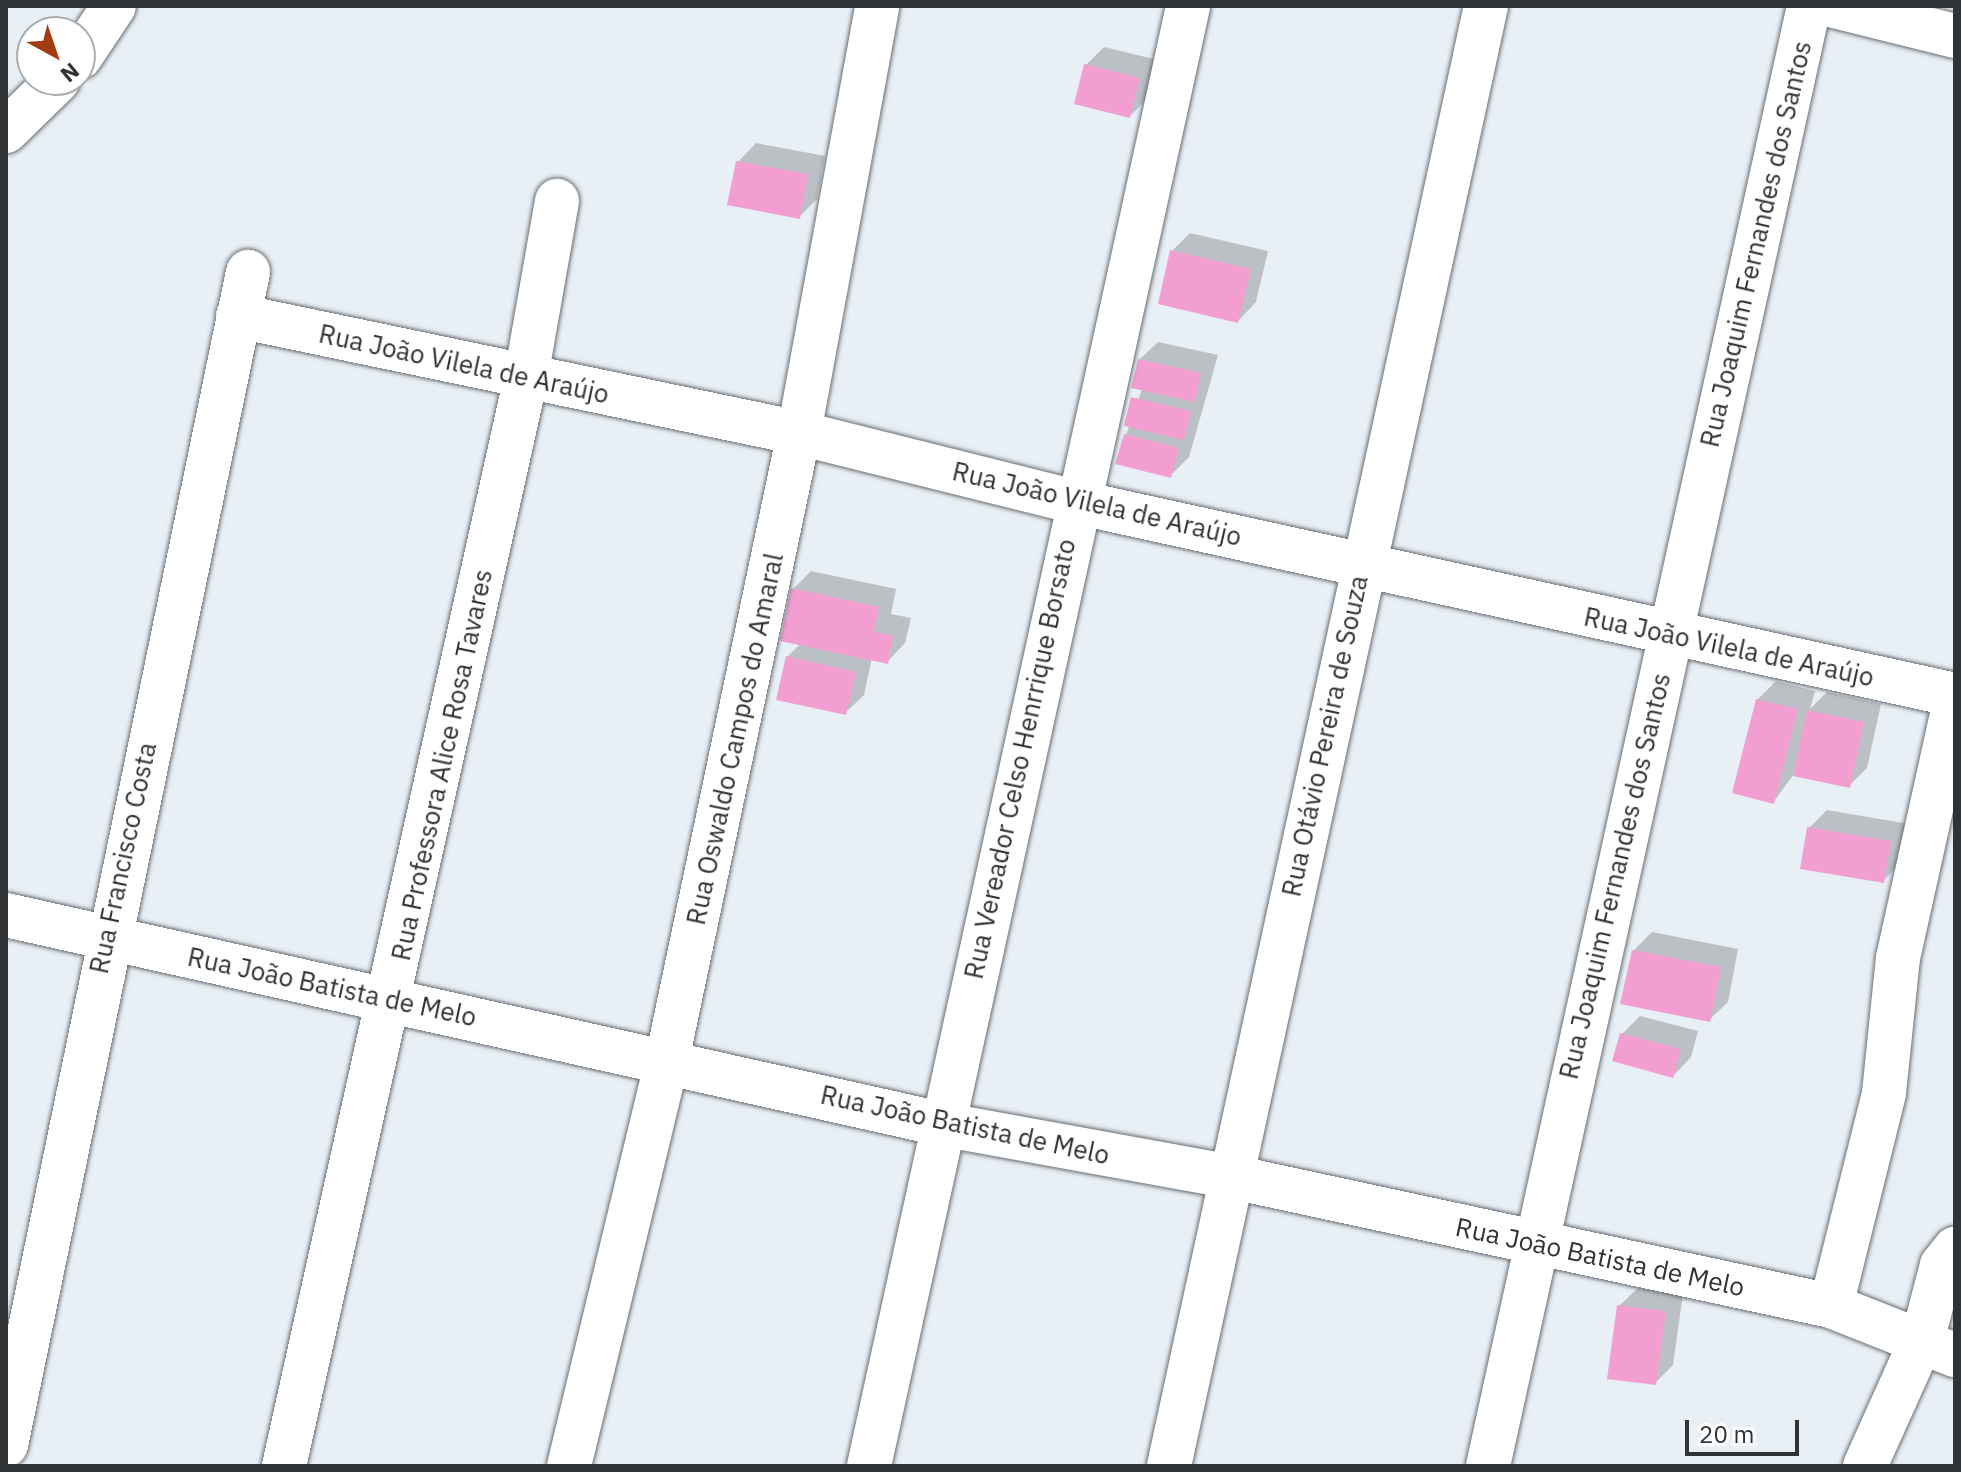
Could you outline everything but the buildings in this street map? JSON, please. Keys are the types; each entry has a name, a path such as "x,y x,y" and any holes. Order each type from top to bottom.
{"street":[{"path":"96,33 114,6"},
{"name":"Rua Oswaldo Campos do Amaral","path":"569,1466 667,1060 799,433 877,6"},
{"name":"Rua Vereador Celso Henrrique Borsato","path":"869,1466 1076,502 1188,6"},
{"name":"Rua Otávio Pereira de Souza","path":"1169,1466 1228,1176 1486,6"},
{"name":"Rua Joaquim Fernandes dos Santos","path":"1488,1466 1534,1243 1809,6"},
{"path":"1834,6 1955,36"},
{"path":"6,131 42,96"},
{"name":"Rua Professora Alice Rosa Tavares","path":"284,1466 391,1000 526,377 557,201"},
{"name":"Rua Francisco Costa","path":"6,1445 106,937 248,272"},
{"name":"Rua João Vilela de Araújo","path":"238,316 799,433 1076,502 1363,563 1668,637 1955,697"},
{"path":"1831,1306 1884,1093 1898,958 1955,697"},
{"name":"Rua João Batista de Melo","path":"6,915 667,1060 941,1124 1228,1176 1831,1306 1939,1346"},
{"path":"1865,1466 1939,1346 1942,1265 1955,1249"}]}
